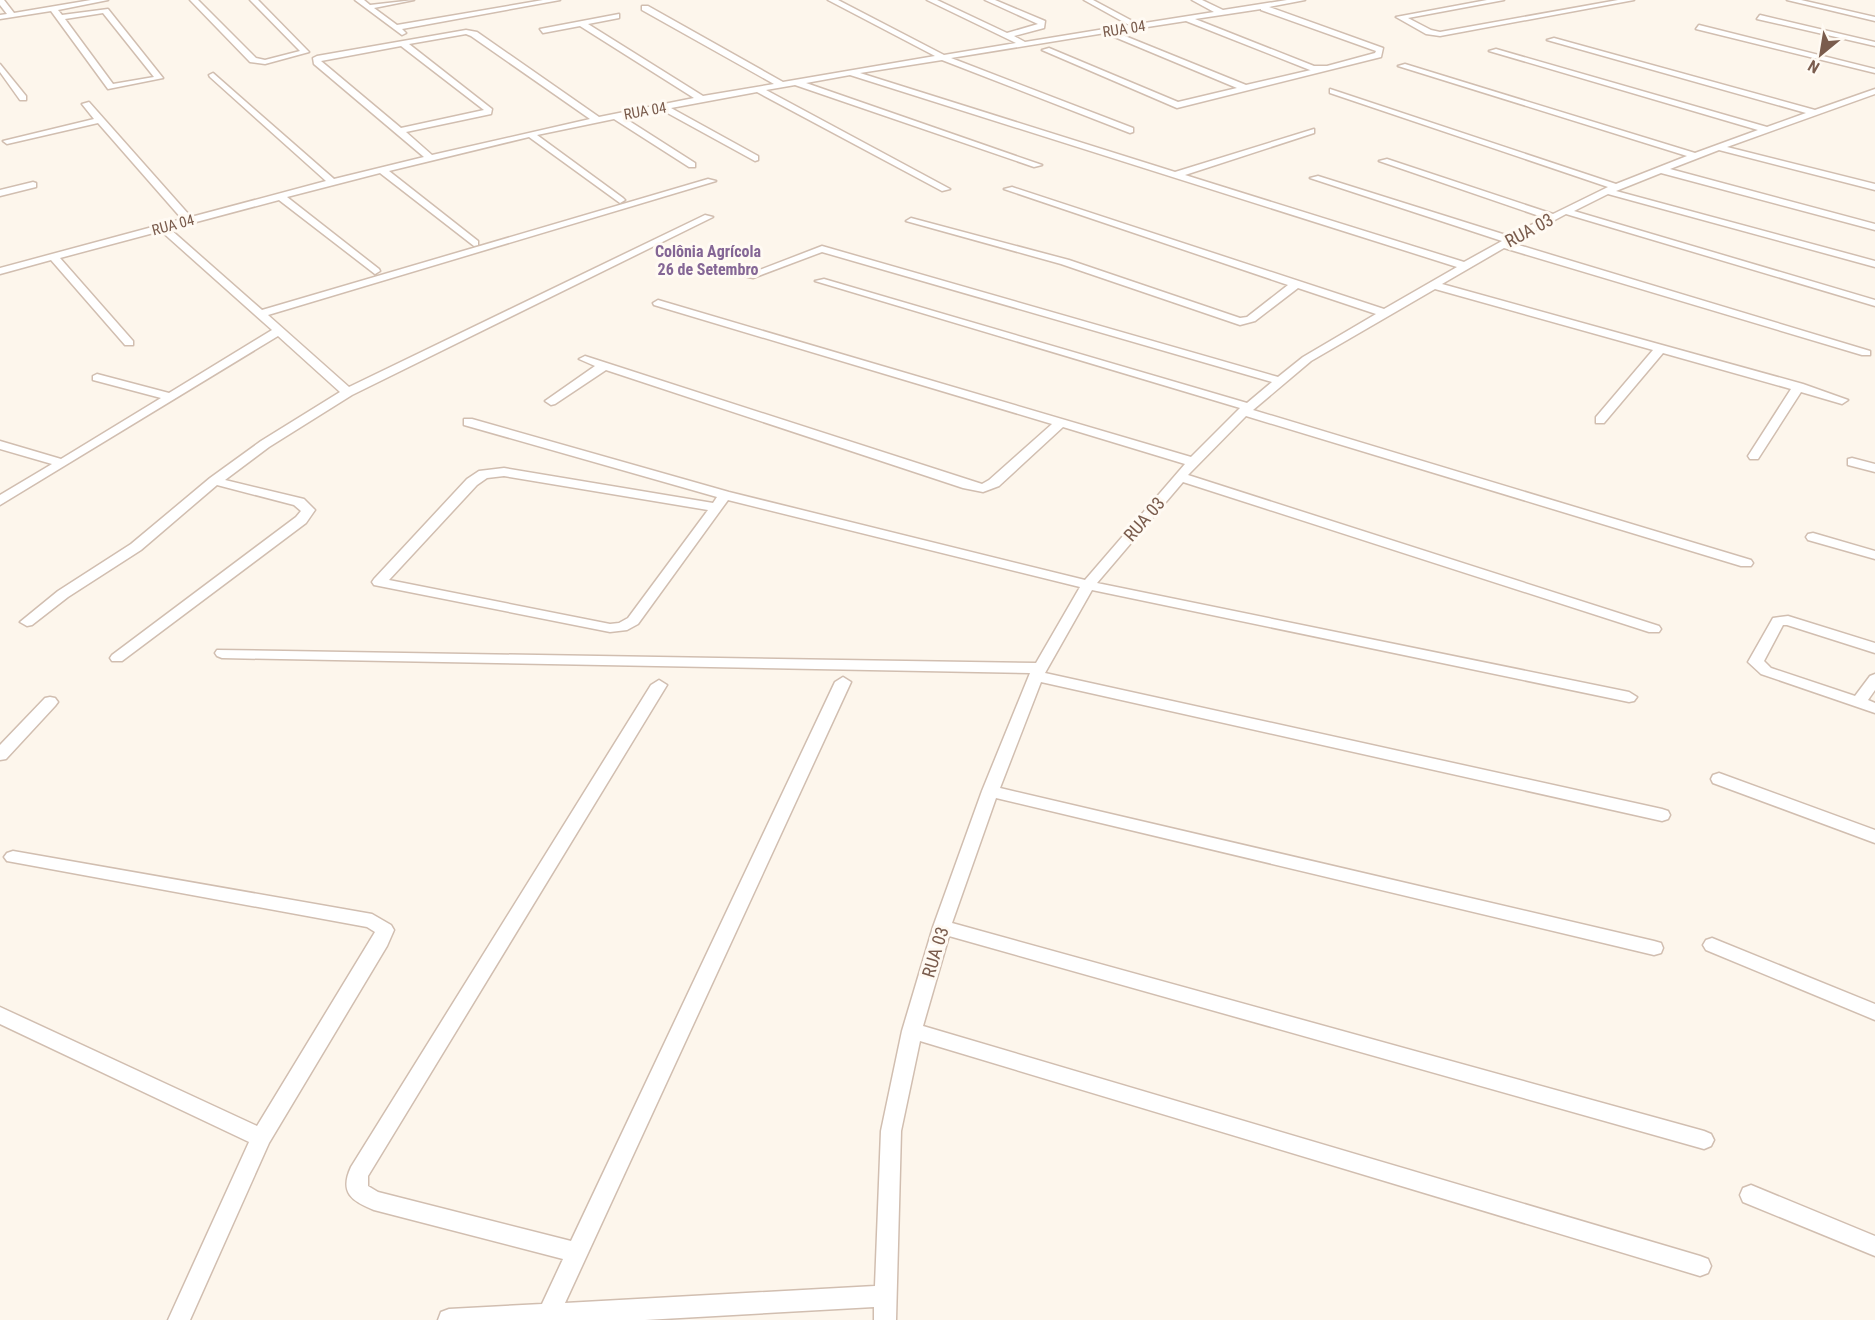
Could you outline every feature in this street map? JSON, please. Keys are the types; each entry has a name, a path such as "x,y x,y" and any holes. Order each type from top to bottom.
{"street":[{"path":"0,0 12,15"},
{"path":"0,17 104,0"},
{"path":"194,0 253,60 265,62 305,52 254,0"},
{"path":"359,0 488,109 488,112 482,114 399,131"},
{"path":"368,7 410,0"},
{"path":"394,28 556,0"},
{"path":"832,0 945,58 1130,130"},
{"path":"931,0 1026,45"},
{"path":"989,0 1042,23 1041,26 1006,36"},
{"path":"1088,0 1138,27"},
{"path":"1196,0 1222,13"},
{"name":"RUA 04","path":"0,271 280,196 615,116 782,84 1301,0"},
{"path":"1500,0 1405,16 1400,19 1429,32 1440,33 1630,0"},
{"path":"1561,0 1582,8"},
{"path":"1791,0 1875,20"},
{"path":"1188,19 1300,64 1319,68 1377,55 1380,50 1261,7"},
{"path":"53,8 60,18 111,87 159,78 105,11 60,18"},
{"path":"645,8 782,84"},
{"path":"543,31 616,16"},
{"path":"1760,17 1875,44"},
{"path":"581,23 703,100"},
{"path":"1699,27 1875,71"},
{"path":"432,159 317,62 317,58 404,40 460,32 474,34 597,120"},
{"path":"1108,32 1245,88"},
{"path":"1551,40 1814,112"},
{"path":"1046,50 1177,105 1314,72 1319,68"},
{"path":"1493,51 1766,129"},
{"path":"0,66 22,98"},
{"path":"1402,66 1696,156"},
{"path":"849,73 1465,266"},
{"path":"213,75 333,183"},
{"path":"795,82 1036,165"},
{"path":"758,89 945,189"},
{"path":"1333,91 1611,189 1875,264"},
{"name":"RUA 03","path":"885,1320 891,1131 912,1031 942,927 990,791 1038,672 1088,585 1193,462 1246,409 1307,359 1507,242 1611,189 1766,129 1875,91"},
{"path":"86,104 189,221"},
{"path":"664,107 755,158"},
{"path":"615,116 692,165"},
{"path":"7,141 100,120"},
{"path":"1176,175 1311,131"},
{"path":"531,135 620,200"},
{"path":"1718,147 1875,187"},
{"path":"1384,161 1559,214 1875,303"},
{"path":"1662,170 1875,227"},
{"path":"383,171 474,243"},
{"path":"1315,178 1507,242 1866,353"},
{"path":"260,314 711,181"},
{"path":"0,193 33,185"},
{"path":"1009,189 1385,313"},
{"path":"280,196 375,271"},
{"path":"27,622 63,594 136,547 215,481 265,444 348,392 708,217"},
{"path":"910,221 1065,262 1240,322 1251,319 1297,283"},
{"path":"163,228 348,392"},
{"path":"749,276 822,249 1280,381"},
{"path":"54,256 129,343"},
{"path":"820,281 1746,563"},
{"path":"1434,285 1799,386 1842,400"},
{"path":"658,303 1193,462"},
{"path":"0,501 279,331"},
{"path":"1600,420 1660,349"},
{"path":"585,359 983,488 994,483 1060,423"},
{"path":"552,401 605,365"},
{"path":"97,378 172,397"},
{"path":"1754,456 1799,386"},
{"path":"468,422 724,495 1088,585 1629,697"},
{"path":"0,445 62,464"},
{"path":"1852,462 1875,468"},
{"path":"716,507 504,472 484,474 472,482 379,582 610,628 622,627 633,621 716,507 724,495"},
{"path":"1180,477 1654,629"},
{"path":"117,658 301,520 308,510 299,502 215,481"},
{"path":"1813,537 1875,555"},
{"path":"1875,648 1788,620 1778,621 1756,662 1766,671 1875,708"},
{"path":"222,653 1038,672 1662,815"},
{"path":"1858,702 1875,679"},
{"path":"548,1315 843,682"},
{"path":"577,1253 374,1200 357,1191 358,1174 659,685"},
{"path":"0,755 50,702"},
{"path":"1719,779 1875,837"},
{"path":"990,791 1654,948"},
{"path":"13,857 372,921 385,930 381,941 261,1138 179,1320"},
{"path":"942,927 1704,1140"},
{"path":"1712,945 1875,1012"},
{"path":"0,1015 261,1138"},
{"path":"912,1031 1700,1266"},
{"path":"1751,1195 1875,1246"},
{"path":"449,1320 886,1296"}],"district":[{"name":"Colônia Agrícola 26 de Setembro","path":"708,260"}]}
